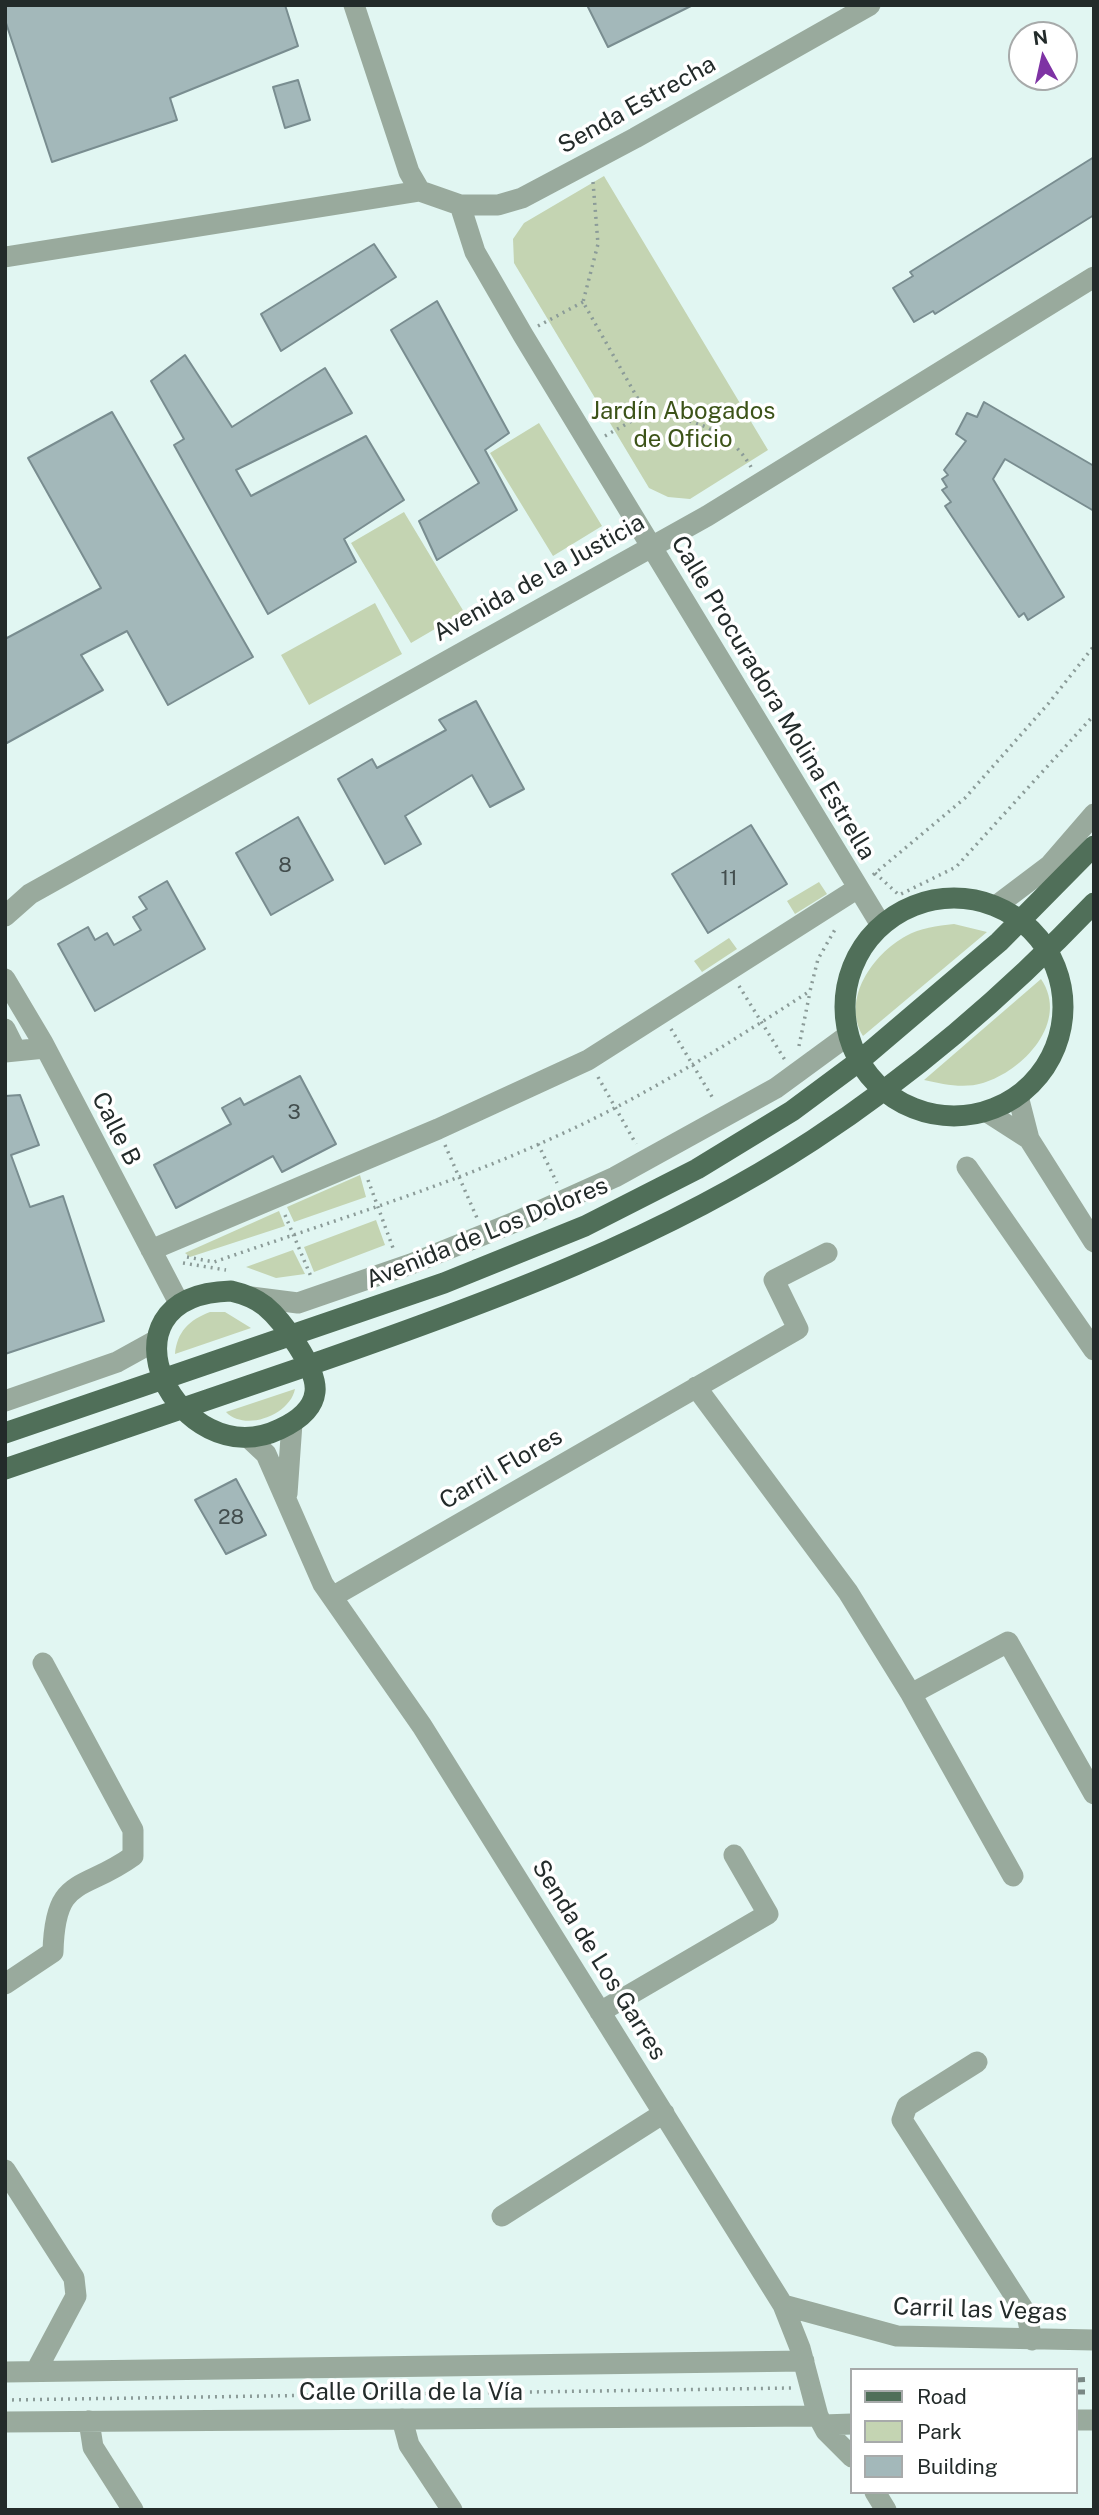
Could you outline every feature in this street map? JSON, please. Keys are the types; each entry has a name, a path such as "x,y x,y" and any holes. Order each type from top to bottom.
{"main road":[{"name":"Avenida de Los Dolores","path":"5,1433 444,1283 585,1226 697,1169 747,1140 858,1062 1022,921 1094,846"},
{"path":"967,898 996,906 1022,921 1048,951 1063,989 1063,1020 1055,1049 1040,1076 1018,1096 987,1112 954,1117 922,1112 899,1103 881,1090 858,1062 847,1036 843,1012 845,988 852,964 864,943 881,925 906,908 936,899 967,898"},
{"path":"5,1469 512,1293 636,1238 708,1201 803,1146 881,1090 981,1012 1048,951 1094,903"},
{"path":"231,1291 251,1297 271,1311 291,1336 309,1365 315,1391 307,1410 292,1423 250,1439 225,1436 195,1423 182,1408 156,1360 155,1341 161,1321 179,1303 214,1292 231,1291"}],"street":[{"path":"5,257 420,191 409,172 354,5"},
{"name":"Senda Estrecha","path":"420,191 460,205 498,205 522,198 870,5"},
{"name":"Calle Procuradora Molina Estrella","path":"460,205 466,232 475,252 523,335 881,925"},
{"name":"Avenida de la Justicia","path":"5,916 30,894 651,547 1094,277"},
{"path":"996,906 1049,866 1094,814"},
{"path":"151,1250 438,1129 588,1060 858,888"},
{"name":"Calle B","path":"5,979 45,1048 179,1303"},
{"path":"5,1029 11,1051 45,1048"},
{"path":"251,1297 298,1303 411,1264 615,1177 776,1088 847,1036"},
{"path":"1018,1096 1029,1139 1094,1242"},
{"path":"987,1112 1029,1139"},
{"path":"967,1167 1094,1350"},
{"name":"Carril Flores","path":"332,1597 798,1329 774,1280 827,1253"},
{"path":"5,1401 117,1362 155,1341"},
{"path":"696,1387 848,1591 911,1695 1013,1876"},
{"path":"287,1496 292,1423"},
{"name":"Senda de Los Garres","path":"250,1439 266,1454 287,1496 307,1550 332,1597 422,1726 783,2305 804,2361 820,2420 850,2455"},
{"path":"911,1695 1008,1642 1094,1794"},
{"path":"5,1984 53,1952 58,1908 76,1885 114,1870 133,1856 133,1830 43,1663"},
{"path":"600,2012 768,1914 734,1856"},
{"path":"977,2062 907,2106 902,2120 1027,2315 1032,2340"},
{"path":"502,2216 664,2113"},
{"path":"5,2170 74,2278 76,2296 36,2371"},
{"name":"Carril las Vegas","path":"783,2305 897,2336 1094,2340"},
{"name":"Calle Orilla de la Vía","path":"5,2372 804,2361"},
{"path":"402,2419 409,2445 452,2510"},
{"name":"Calle Orilla de la Vía","path":"5,2422 402,2419 820,2420 850,2424"},
{"path":"89,2421 93,2447 133,2510"},
{"path":"876,2494 886,2510"}],"path":[{"path":"585,164 593,182 598,244 583,302 646,413"},
{"path":"523,335 583,302"},
{"path":"590,445 646,413 678,416 722,434 748,462 760,483"},
{"path":"858,888 965,798 1048,705 1094,646"},
{"path":"875,873 899,895 956,867 1094,715"},
{"path":"776,1088 766,1074 786,1061 802,1043 818,959 840,920 836,903"},
{"path":"730,971 786,1061"},
{"path":"237,1274 184,1266 177,1256 214,1262 458,1178 615,1107 692,1065 810,991"},
{"path":"663,1014 715,1102 725,1096"},
{"path":"588,1060 637,1145"},
{"path":"438,1129 478,1220"},
{"path":"625,1151 648,1139"},
{"path":"538,1144 557,1183"},
{"path":"362,1161 394,1250"},
{"path":"545,1188 568,1177"},
{"path":"276,1197 313,1281 302,1283"},
{"path":"466,1224 489,1214"},
{"path":"382,1255 406,1246"},
{"path":"5,2400 811,2387"}],"green space":[{"name":"Jardín Abogados de Oficio","path":"604,176 768,450 690,499 668,497 649,488 514,263 513,239 524,223"},
{"path":"539,423 602,526 553,556 490,453"},
{"path":"404,512 464,612 411,643 351,543"},
{"path":"375,603 402,654 309,705 281,655"},
{"path":"819,882 827,894 795,914 787,901"},
{"path":"954,924 987,932 863,1036 857,1022 856,1007 858,993 872,966 882,954 906,936 923,929"},
{"path":"729,938 737,949 702,972 694,961"},
{"path":"1041,979 1048,995 1050,1012 1046,1028 1027,1056 998,1077 976,1085 953,1085 924,1080"},
{"path":"360,1175 366,1197 294,1222 287,1207"},
{"path":"279,1211 285,1226 190,1257 185,1253"},
{"path":"376,1220 385,1245 314,1272 304,1247"},
{"path":"293,1250 305,1274 276,1278 246,1267"},
{"path":"210,1312 225,1312 251,1328 175,1354 178,1339 185,1328"},
{"path":"295,1389 285,1406 266,1418 244,1420 234,1418 226,1412"}],"building":[{"path":"5,5 285,5 298,46 170,98 177,120 52,162 5,20"},
{"path":"587,5 693,5 608,47"},
{"path":"298,80 310,120 285,128 273,87"},
{"path":"1094,157 1094,215 935,314 933,311 914,322 893,288 913,276 910,272"},
{"path":"374,244 396,277 281,351 261,314"},
{"path":"437,301 509,433 485,450 517,510 437,560 419,521 479,483 391,330"},
{"path":"185,355 232,427 325,368 352,413 236,470 251,496 366,436 404,500 344,539 356,562 268,614 174,445 184,439 151,381"},
{"path":"984,402 1094,466 1094,511 1005,459 993,479 1064,597 1028,620 1024,613 1019,617 945,506 951,502 942,490 947,487 942,479 948,475 944,470 966,441 956,434 967,413 977,417"},
{"path":"112,412 253,657 168,705 127,631 81,655 103,690 5,744 5,639 101,588 28,458"},
{"path":"476,701 524,789 490,807 472,775 405,816 421,844 385,864 338,779 372,759 377,768 446,730 439,720"},
{"path":"298,817 333,880 271,915 236,853"},
{"path":"751,825 787,884 708,933 672,874"},
{"path":"167,881 205,949 95,1011 58,944 88,927 95,940 107,933 114,945 141,930 133,917 147,909 139,897"},
{"path":"300,1076 336,1144 282,1172 273,1156 176,1208 154,1165 231,1124 222,1108 240,1098 244,1105"},
{"path":"20,1095 39,1145 11,1155 30,1207 63,1196 104,1321 5,1354 5,1096"},
{"path":"236,1479 266,1535 226,1554 195,1500"}],"railway":[{"path":"1078,2380 1094,2379"},
{"path":"1078,2392 1094,2392"}]}
